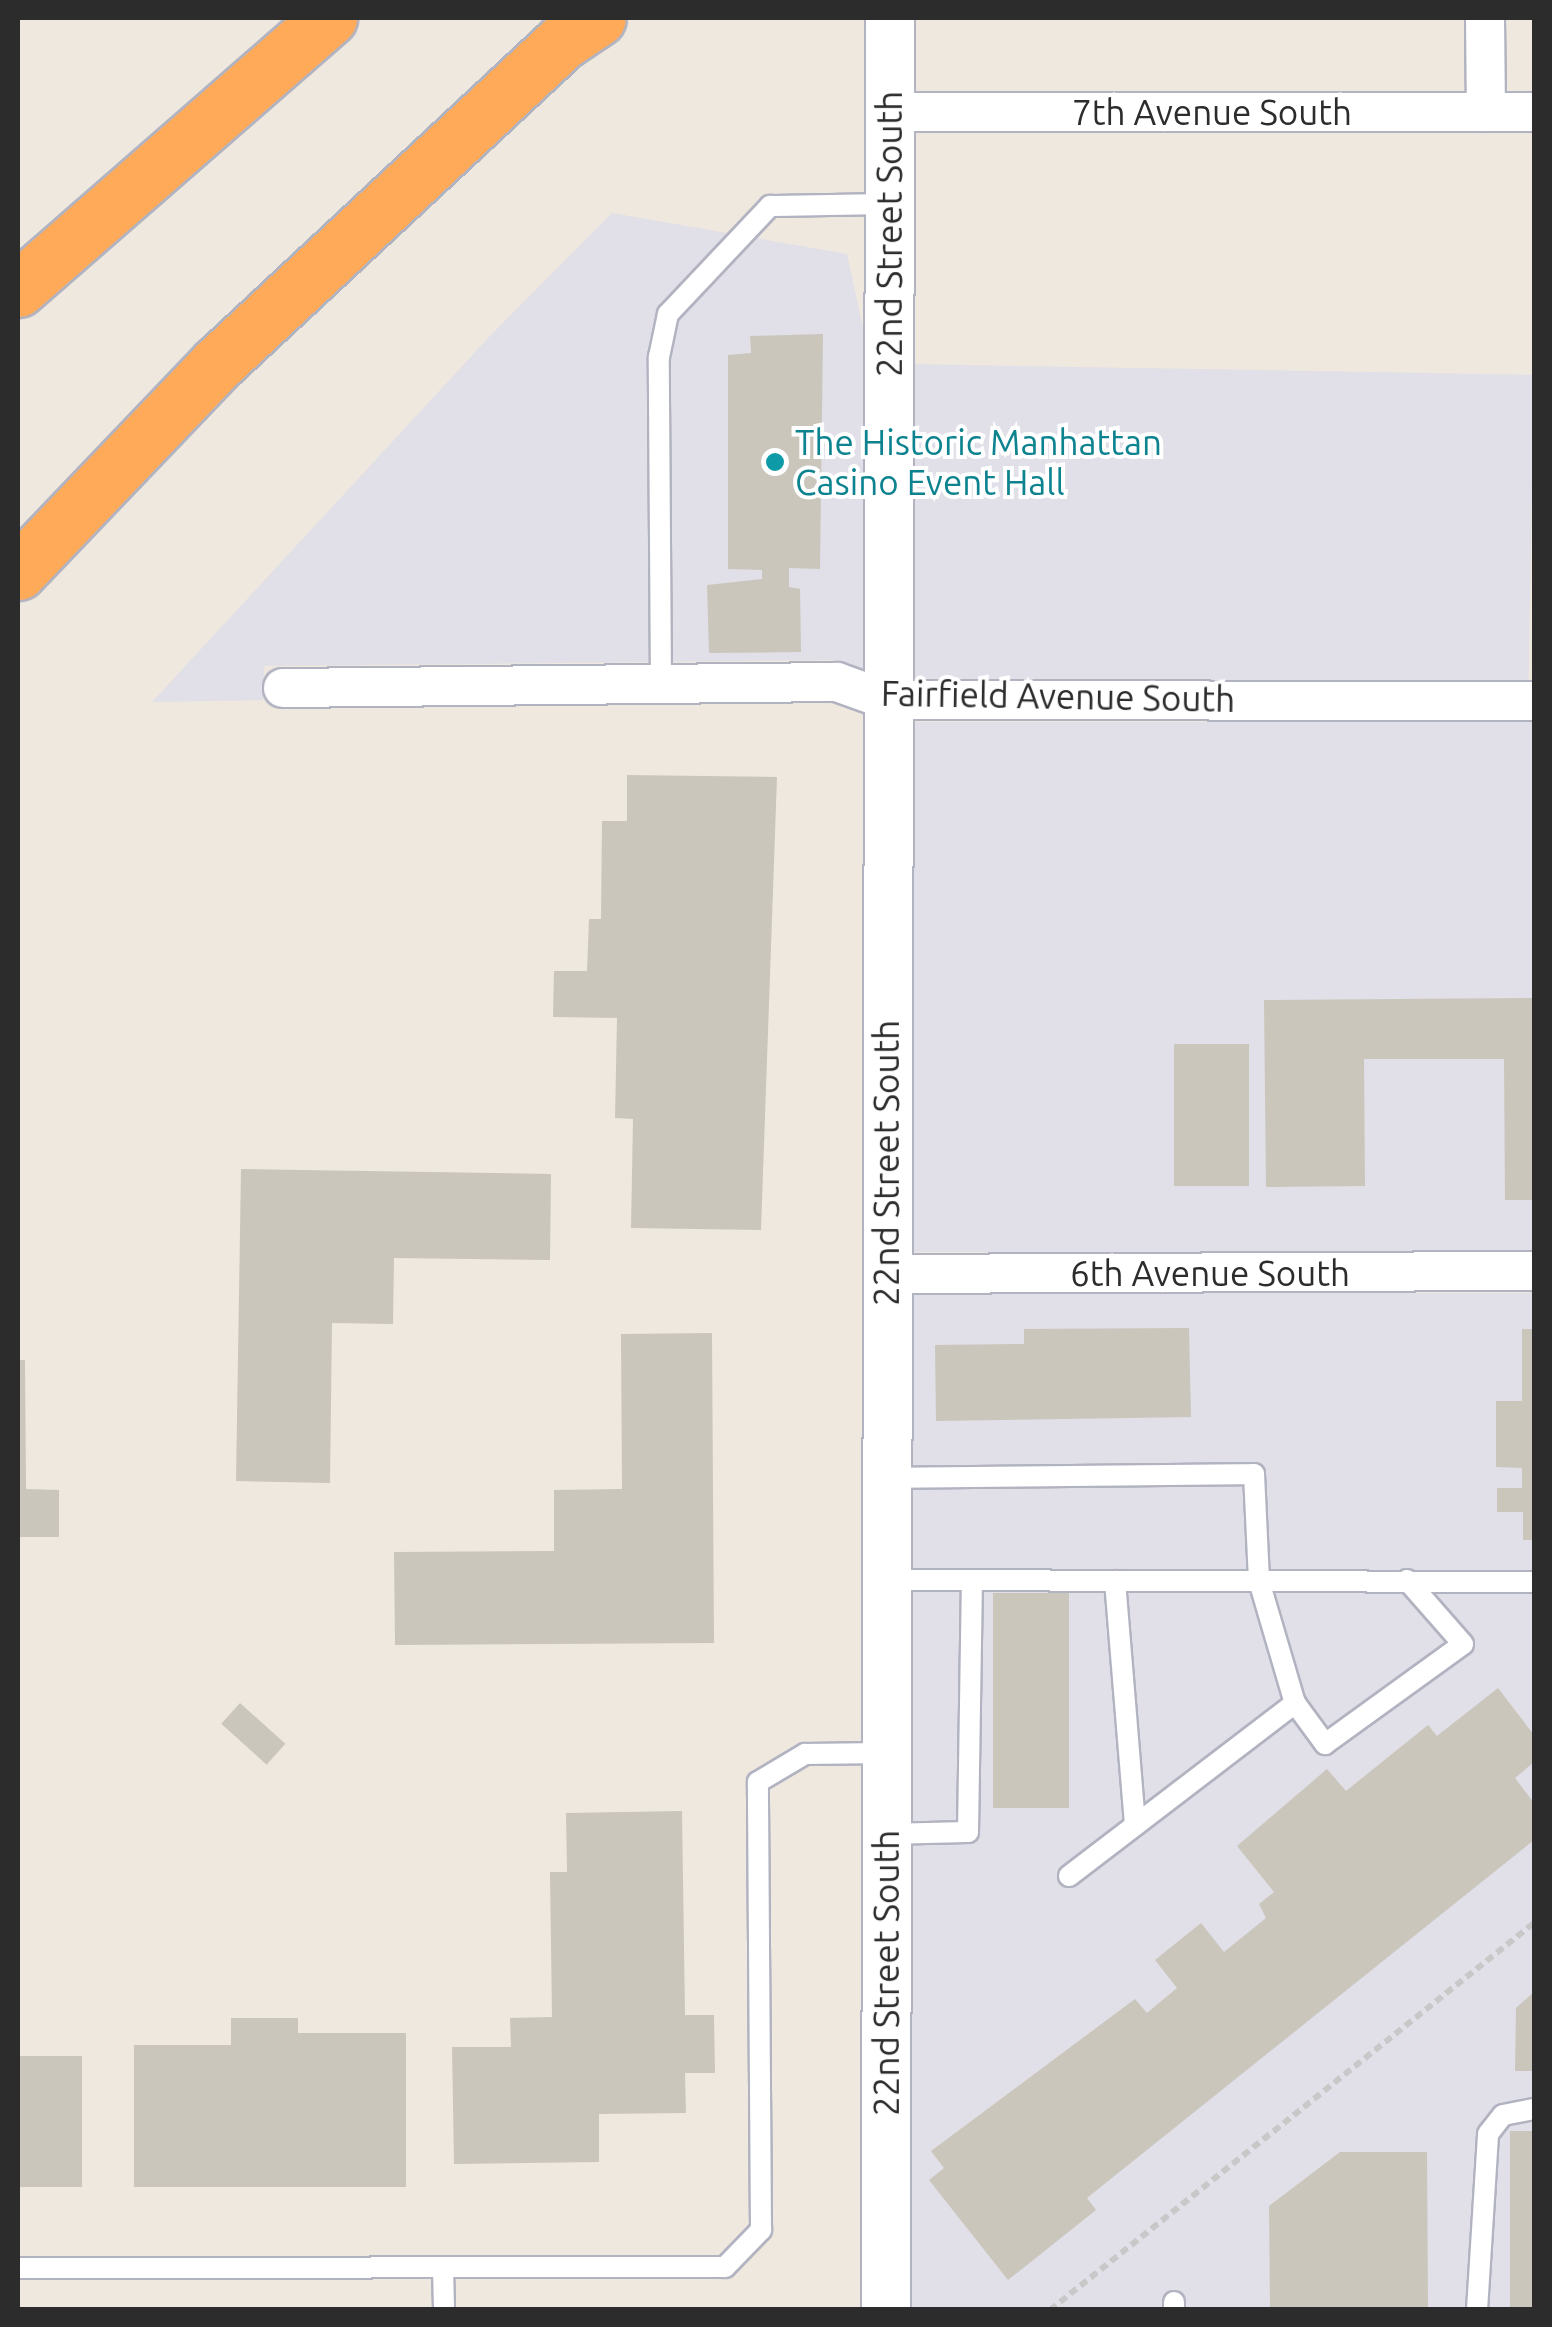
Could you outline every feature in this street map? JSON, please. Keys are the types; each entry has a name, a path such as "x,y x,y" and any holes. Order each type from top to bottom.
{"highway":[{"path":"18,287 97,225 329,18"},
{"path":"18,572 218,363 562,42 598,18"},
{"path":"18,598 218,363"}],"street":[{"name":"22nd Street South","path":"886,2310 890,18"},
{"path":"1485,18 1486,112"},
{"name":"7th Avenue South","path":"890,112 1534,112"},
{"name":"Fairfield Avenue South","path":"283,688 837,682 887,700 1534,701"},
{"name":"6th Avenue South","path":"886,1274 1534,1271"}],"lane":[{"path":"660,684 660,356 668,314 770,206 890,204"},
{"path":"886,1478 1254,1474 1259,1581 1295,1703 1324,1744 1463,1644 1407,1580"},
{"path":"886,1580 1534,1582"},
{"path":"886,1834 968,1832 972,1580"},
{"path":"1115,1581 1135,1826"},
{"path":"1069,1876 1295,1703"},
{"path":"18,2268 725,2267 761,2230 758,1782 805,1754 886,1753"},
{"path":"1477,2310 1488,2134 1503,2115 1534,2110"},
{"path":"443,2268 444,2310"}],"path":[{"path":"1050,2310 1534,1923"}],"shaded area":[{"path":"612,213 847,254 869,356 867,670 837,660 264,666 263,700 152,702 490,336"},
{"path":"908,364 1534,375 1528,689 903,678"},
{"path":"907,722 1534,722 1534,1252 907,1252"},
{"path":"906,1293 1534,1293 1534,2309 906,2309"}],"building":[{"name":"The Historic Manhattan Casino Event Hall","path":"823,334 820,569 789,568 789,587 800,589 801,652 709,653 707,585 762,579 762,570 728,569 728,355 751,353 750,336"},
{"path":"627,775 777,777 761,1230 631,1228 633,1119 615,1118 617,1018 553,1017 554,971 587,971 589,919 601,919 602,821 627,821"},
{"path":"1534,998 1534,1200 1505,1200 1504,1059 1364,1059 1365,1186 1266,1187 1264,1000"},
{"path":"1174,1044 1249,1044 1249,1186 1174,1186"},
{"path":"241,1169 551,1174 550,1260 394,1258 393,1324 332,1323 330,1483 236,1481"},
{"path":"1189,1328 1191,1417 936,1421 935,1345 1024,1344 1024,1329"},
{"path":"1522,1329 1534,1329 1534,1540 1523,1540 1523,1512 1497,1512 1497,1488 1522,1488 1522,1468 1496,1467 1496,1401 1522,1401"},
{"path":"712,1333 714,1643 395,1645 394,1552 554,1551 554,1490 622,1489 621,1334"},
{"path":"18,1360 25,1360 26,1489 59,1490 59,1537 18,1537"},
{"path":"993,1593 1069,1593 1069,1808 993,1808"},
{"path":"1498,1688 1534,1735 1534,1762 1515,1778 1534,1803 1534,1840 1087,2198 1096,2210 1008,2280 929,2180 944,2168 931,2151 1135,1999 1147,2013 1177,1988 1155,1960 1201,1923 1224,1952 1266,1918 1259,1904 1274,1892 1237,1846 1327,1769 1346,1791 1428,1725 1437,1736"},
{"path":"240,1703 285,1744 267,1765 221,1724"},
{"path":"682,1811 685,2015 714,2015 715,2073 685,2073 686,2113 599,2114 599,2162 454,2164 452,2047 511,2047 510,2018 552,2017 550,1872 567,1872 566,1813"},
{"path":"1534,1992 1534,2071 1515,2071 1516,2008"},
{"path":"231,2018 298,2018 298,2033 406,2033 406,2187 134,2187 134,2045 231,2045"},
{"path":"18,2056 82,2056 82,2187 18,2187"},
{"path":"1510,2131 1534,2131 1534,2310 1510,2310"},
{"path":"1340,2152 1427,2152 1428,2310 1270,2310 1269,2206"}],"place":[{"name":"The Historic Manhattan Casino Event Hall","path":"775,462"}]}
